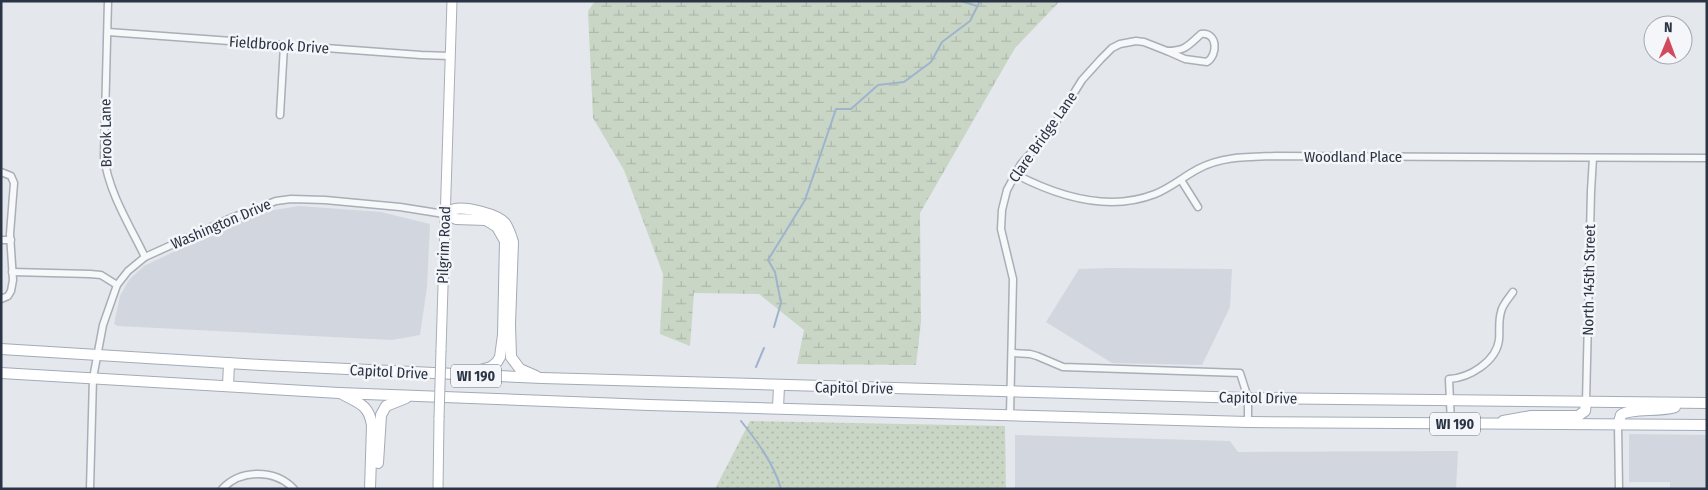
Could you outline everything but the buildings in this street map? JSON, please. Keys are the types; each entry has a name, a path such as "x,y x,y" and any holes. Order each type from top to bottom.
{"main road":[{"name":"Pilgrim Road","path":"438,489 444,214 452,1"},
{"path":"444,214 456,209 489,214 499,218 510,232 513,242 510,324 511,357 520,368 542,378"},
{"path":"444,214 456,219 481,219 492,223 498,227 505,241 500,357 491,366 462,376"},
{"name":"Capitol Drive","path":"1,349 462,376 1248,398 1707,403"},
{"path":"228,386 229,363"},
{"name":"Capitol Drive","path":"1,373 339,393 778,408 1248,422 1618,426 1707,425"},
{"path":"778,408 779,386"},
{"path":"339,393 361,404 367,409 370,417 372,425 370,489"},
{"path":"376,489 381,415 386,406 411,396"},
{"path":"1493,425 1518,417 1578,416 1585,411 1586,403"},
{"path":"1618,426 1621,415 1627,411 1661,410 1688,403"}],"street":[{"name":"Brook Lane","path":"108,1 104,157 106,171 116,199 145,257"},
{"name":"Fieldbrook Drive","path":"108,32 284,46 450,56"},
{"name":"Clare Bridge Lane","path":"1010,415 1013,279 1002,239 1001,220 1007,190 1021,164 1049,134 1082,80 1112,48 1120,44 1136,41 1144,42 1185,59 1207,62 1213,56 1214,40 1208,34 1201,34 1187,48 1167,51"},
{"path":"280,115 284,46"},
{"name":"Woodland Place","path":"1015,174 1029,181 1080,198 1121,203 1161,192 1206,165 1226,159 1247,157 1707,158"},
{"name":"North 145th Street","path":"1586,403 1593,158"},
{"path":"1,172 11,176 14,182 11,291 8,296 1,299"},
{"path":"1181,180 1198,207"},
{"name":"Washington Drive","path":"117,285 128,271 145,257 231,218 276,201 291,199 324,200 400,207 444,214"},
{"path":"1,240 11,240"},
{"path":"12,272 101,275 117,285 103,325 93,378 90,489"},
{"path":"1451,424 1449,379 1459,379 1470,375 1482,367 1494,353 1499,341 1498,326 1501,311 1513,292"},
{"path":"1012,353 1030,354 1063,367 1240,373 1248,398 1248,422"},
{"path":"1618,426 1619,489"},
{"path":"222,489 236,479 246,475 265,474 285,481 294,489"}],"shaded area":[{"path":"299,206 381,212 430,224 427,287 420,335 392,340 118,326 114,324 120,296 129,280 144,266 262,212"},
{"path":"1079,269 1232,269 1230,307 1202,365 1112,363 1046,322"},
{"path":"1629,434 1707,435 1707,489 1670,489 1670,482 1629,482"},
{"path":"1015,435 1230,441 1238,452 1458,451 1456,489 1015,489"}],"green space":[{"path":"595,1 1060,1 1015,48 920,213 921,322 916,365 797,364 804,330 759,294 694,293 690,346 660,334 663,274 624,170 593,118 588,11"},
{"path":"750,421 1005,426 1006,489 715,489"}],"waterway":[{"path":"961,1 977,6"},
{"path":"774,327 781,303 775,272 768,260 805,200 836,109 851,109 878,85 904,82 931,62 942,42 970,21 980,1"},
{"path":"756,367 764,348"},
{"path":"741,421 759,445 781,489"}]}
